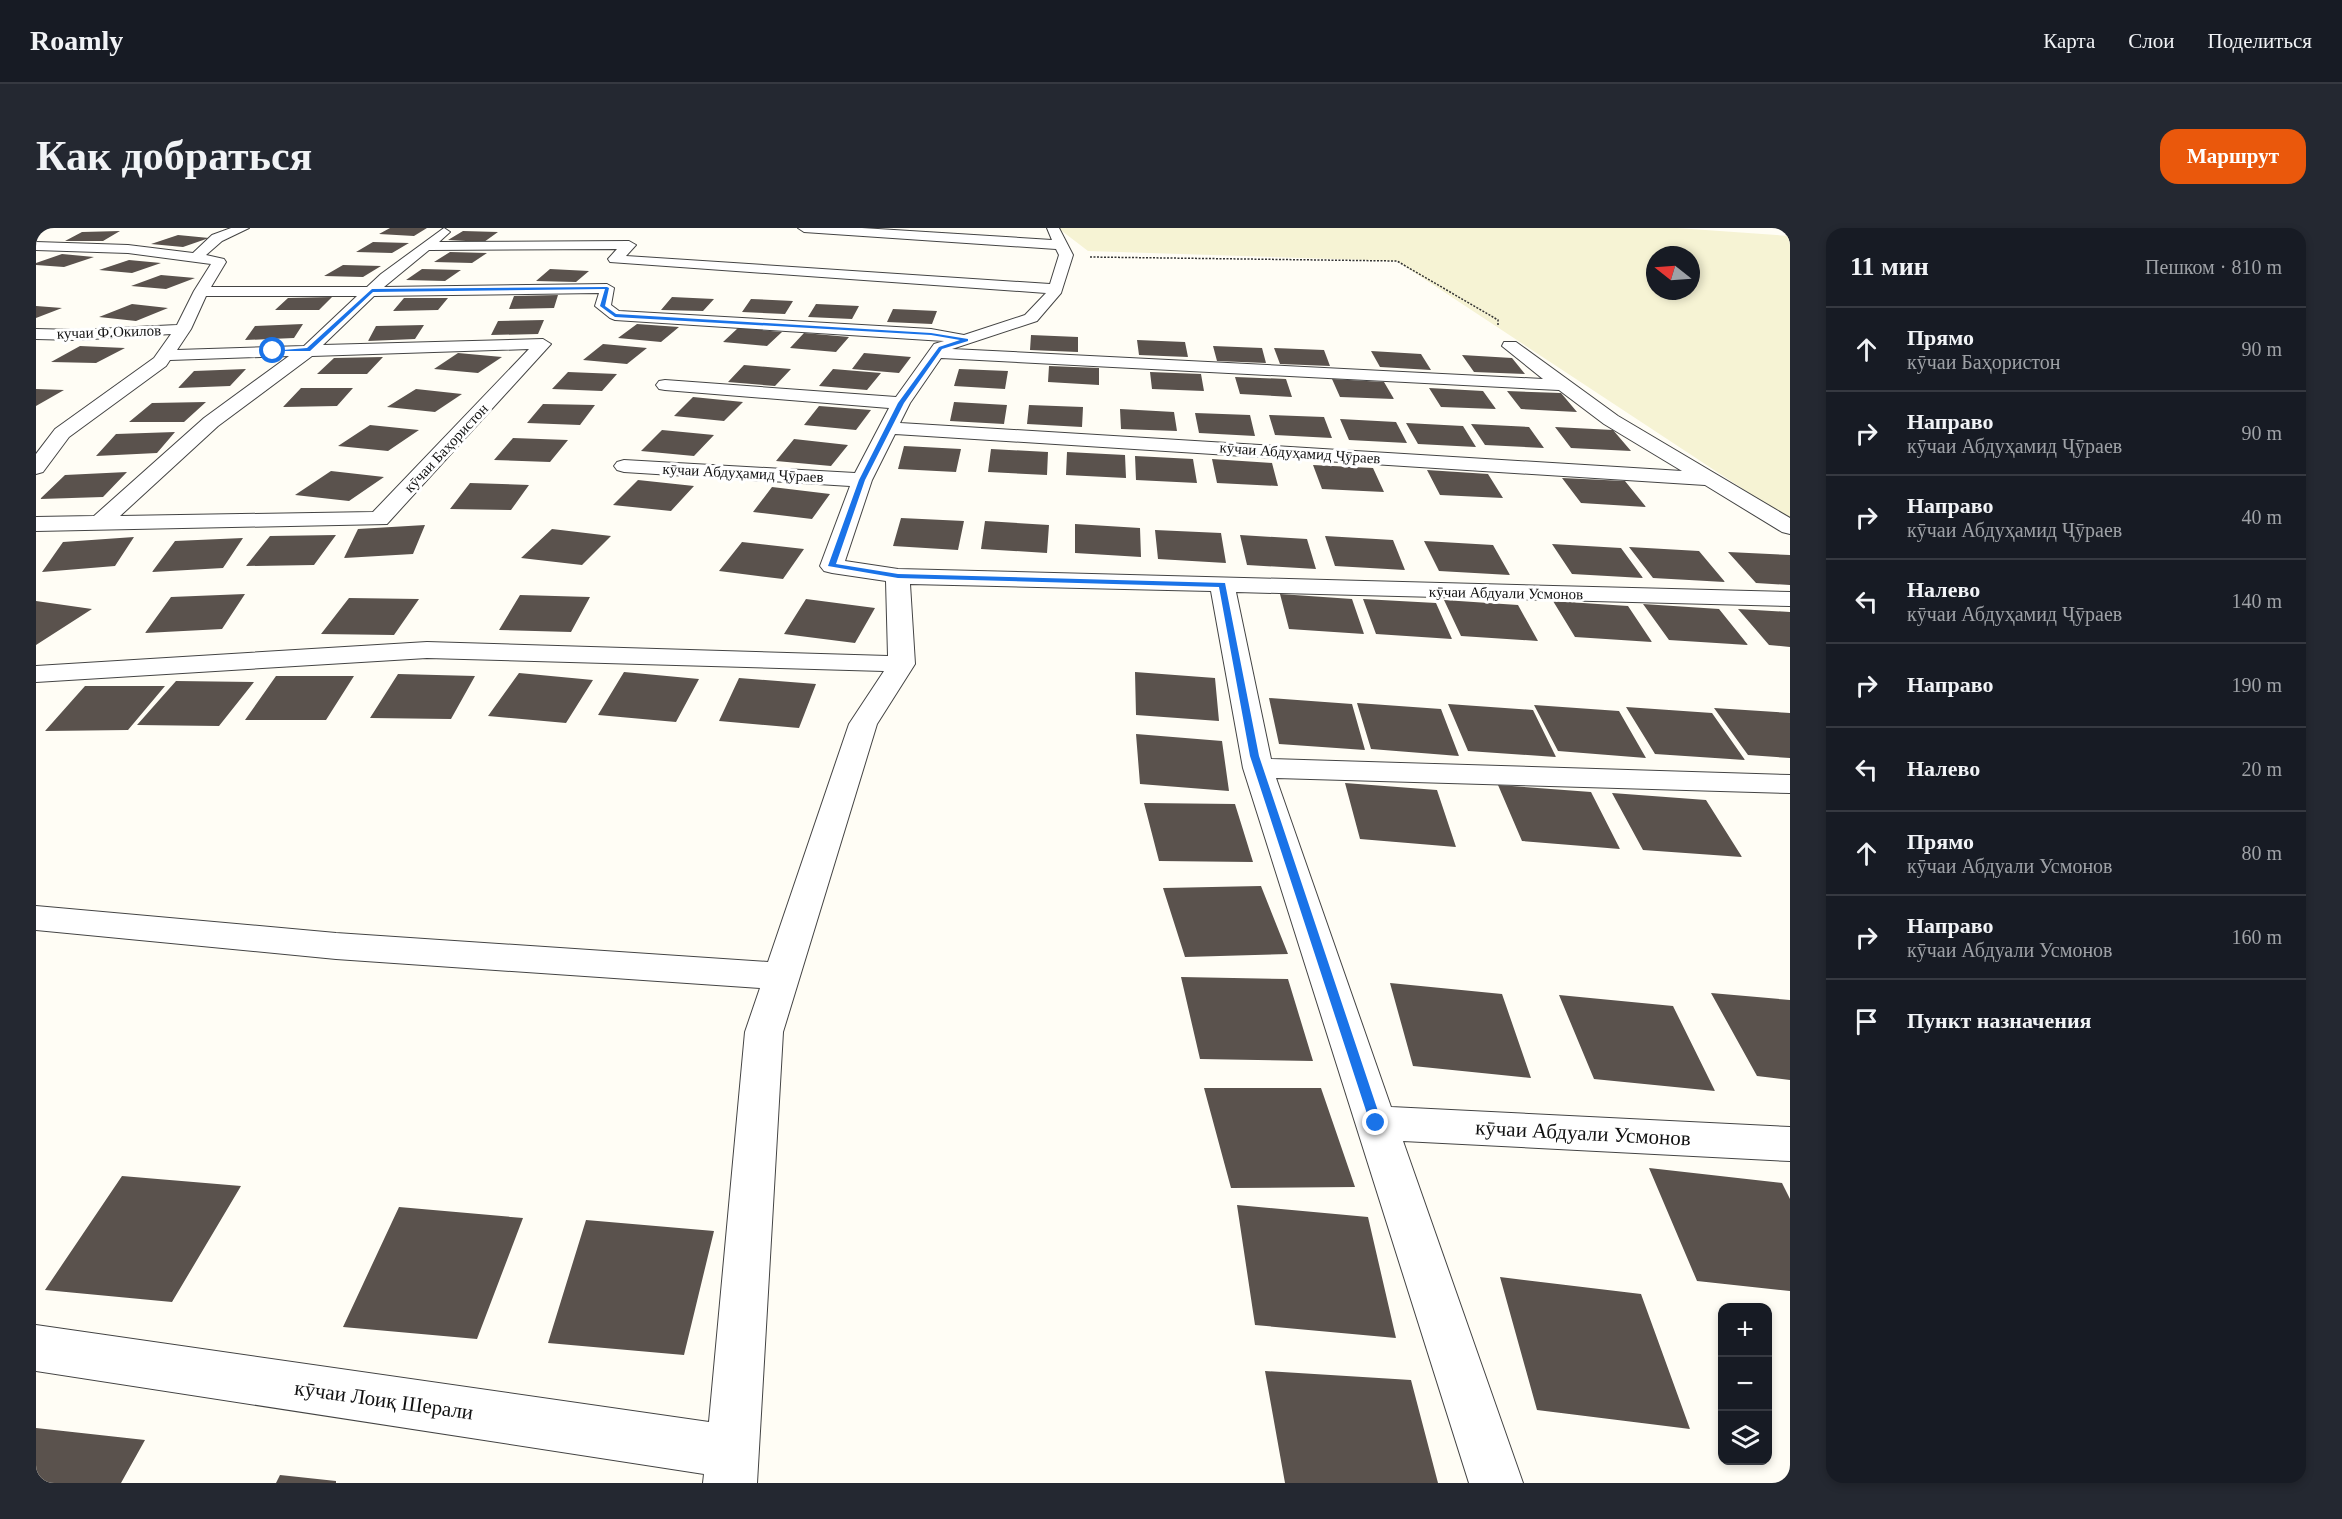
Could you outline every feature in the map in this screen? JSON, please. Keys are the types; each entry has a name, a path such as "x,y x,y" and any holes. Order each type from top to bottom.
{"street":[{"path":"196,257 217,238 243,228"},
{"path":"100,523 211,422 309,350 372,290 448,228"},
{"path":"804,228 1060,243 1056,289 1031,318 940,348 895,416 862,480"},
{"path":"36,246 86,245 196,257 219,262 201,291 183,329 160,362 62,433 36,468"},
{"path":"426,246 629,245 615,259 1056,289"},
{"path":"201,291 292,293 607,288 603,306 615,315 931,334 966,340"},
{"name":"кучаи Ф.Окилов","path":"36,334 76,335 183,329"},
{"name":"кӯчаи Баҳористон","path":"36,524 380,519 543,344 164,355"},
{"path":"1510,346 1611,420 1790,527"},
{"path":"937,353 1566,385"},
{"name":"кӯчаи Абдуҳамид Ҷӯраев","path":"665,385 895,416 1712,479"},
{"path":"36,432 62,433"},
{"name":"кӯчаи Абдуҳамид Ҷӯраев","path":"624,466 862,480"},
{"name":"кӯчаи Абдуали Усмонов","path":"862,480 832,566 898,576 1790,600"},
{"path":"732,1467 764,1032 863,724 902,664 898,576"},
{"path":"1222,585 1258,768 1496,1483"},
{"path":"36,674 427,650 902,664"},
{"path":"1258,768 1790,784"},
{"path":"36,918 336,946 781,976"},
{"name":"кӯчаи Абдуали Усмонов","path":"1376,1123 1790,1144"},
{"name":"кӯчаи Лоиқ Шерали","path":"36,1348 732,1467"}],"path":[{"path":"1060,243 1397,261 1498,320 1499,335 1510,346"}],"shaded area":[{"path":"1058,228 1677,228 1790,236 1790,520 1397,261 1088,251"}],"building":[{"path":"390,228 427,228 414,236 379,234"},
{"path":"120,231 103,241 65,241 82,232"},
{"path":"463,231 498,232 484,242 448,240"},
{"path":"178,235 209,238 183,247 151,244"},
{"path":"373,242 409,243 392,253 356,252"},
{"path":"450,252 487,253 472,263 434,262"},
{"path":"62,254 94,257 64,267 36,265 36,263"},
{"path":"129,260 161,263 132,273 99,270"},
{"path":"343,265 381,266 363,277 324,276"},
{"path":"422,269 461,270 445,281 406,280"},
{"path":"550,269 589,271 576,282 536,281"},
{"path":"161,275 195,278 166,289 131,286"},
{"path":"558,295 554,308 509,309 514,296"},
{"path":"332,297 319,310 275,310 288,298"},
{"path":"672,297 714,299 703,311 661,310"},
{"path":"404,298 448,298 438,310 393,311"},
{"path":"751,299 793,301 785,314 742,312"},
{"path":"132,304 168,308 136,321 99,317"},
{"path":"816,304 859,306 852,319 808,317"},
{"path":"36,306 62,308 36,318"},
{"path":"893,309 937,311 932,324 887,322"},
{"path":"544,320 538,334 491,335 498,321"},
{"path":"303,324 294,338 245,340 255,326"},
{"path":"637,324 679,327 661,342 618,338"},
{"path":"424,325 415,339 368,341 376,326"},
{"path":"738,328 782,332 767,346 723,342"},
{"path":"804,333 849,337 836,352 790,348"},
{"path":"1031,335 1078,337 1078,352 1030,350"},
{"path":"1137,340 1185,342 1188,357 1139,355"},
{"path":"603,344 647,348 627,364 583,360"},
{"path":"80,346 125,348 96,363 51,362"},
{"path":"1213,346 1262,348 1266,363 1217,361"},
{"path":"1274,348 1324,350 1330,366 1280,364"},
{"path":"1371,351 1421,354 1431,370 1380,367"},
{"path":"458,353 502,357 478,373 434,369"},
{"path":"864,353 911,357 899,373 852,369"},
{"path":"1462,355 1512,358 1525,374 1474,372"},
{"path":"383,357 367,374 317,374 334,358"},
{"path":"744,365 791,369 775,386 728,382"},
{"path":"1049,366 1099,368 1099,385 1048,382"},
{"path":"246,369 230,386 178,388 194,371"},
{"path":"833,369 881,373 867,390 819,386"},
{"path":"959,369 1008,371 1005,389 954,386"},
{"path":"568,372 617,374 602,391 552,389"},
{"path":"1150,372 1201,374 1204,391 1152,389"},
{"path":"1235,377 1286,379 1292,397 1240,394"},
{"path":"1332,379 1384,382 1394,399 1340,397"},
{"path":"301,388 353,388 337,406 283,407"},
{"path":"1429,388 1483,391 1496,409 1441,407"},
{"path":"36,389 64,390 36,406"},
{"path":"416,389 462,394 435,412 387,407"},
{"path":"1507,391 1561,393 1577,412 1521,409"},
{"path":"693,397 743,402 724,421 674,416"},
{"path":"206,402 184,422 129,422 152,403"},
{"path":"954,402 1007,405 1004,424 950,421"},
{"path":"543,404 595,405 580,425 527,423"},
{"path":"1029,405 1083,407 1082,427 1027,424"},
{"path":"819,406 871,410 856,430 804,425"},
{"path":"1120,409 1174,412 1177,431 1121,429"},
{"path":"1195,413 1250,415 1255,436 1199,433"},
{"path":"1269,415 1324,417 1332,438 1275,435"},
{"path":"1340,419 1396,422 1407,443 1349,440"},
{"path":"1406,423 1463,426 1476,447 1418,444"},
{"path":"1471,424 1529,427 1544,448 1485,445"},
{"path":"370,425 419,430 388,451 338,446"},
{"path":"1555,427 1613,430 1631,451 1571,448"},
{"path":"662,430 714,435 694,456 641,451"},
{"path":"175,432 157,453 96,456 116,434"},
{"path":"513,438 568,440 550,462 494,460"},
{"path":"794,439 848,445 831,466 776,461"},
{"path":"904,446 961,449 956,472 898,469"},
{"path":"991,449 1048,452 1047,475 988,472"},
{"path":"1067,452 1125,455 1126,478 1066,475"},
{"path":"1135,456 1193,459 1197,483 1136,480"},
{"path":"1212,459 1272,463 1278,486 1217,483"},
{"path":"1313,465 1373,468 1384,492 1322,489"},
{"path":"1427,470 1488,474 1503,498 1440,495"},
{"path":"331,471 384,477 349,501 295,495"},
{"path":"127,472 103,497 40,499 65,475"},
{"path":"1562,478 1625,481 1646,507 1581,503"},
{"path":"638,480 694,486 671,511 613,505"},
{"path":"470,483 529,485 511,510 450,509"},
{"path":"772,487 830,494 812,519 753,512"},
{"path":"901,518 964,521 958,550 893,546"},
{"path":"985,521 1049,525 1047,553 981,549"},
{"path":"1075,524 1140,528 1141,557 1075,553"},
{"path":"425,525 413,554 344,558 358,529"},
{"path":"552,529 611,536 582,565 521,558"},
{"path":"1155,530 1221,533 1226,563 1158,559"},
{"path":"336,535 314,565 246,566 270,536"},
{"path":"1240,535 1307,539 1316,569 1247,565"},
{"path":"1325,536 1393,540 1405,570 1335,566"},
{"path":"134,537 115,566 42,572 63,542"},
{"path":"243,538 223,568 152,572 175,541"},
{"path":"1424,541 1493,545 1510,575 1439,571"},
{"path":"742,542 804,549 783,579 719,571"},
{"path":"1552,544 1621,548 1643,578 1572,574"},
{"path":"1629,547 1699,551 1725,582 1653,578"},
{"path":"1728,552 1790,555 1790,585 1756,583"},
{"path":"245,594 222,629 145,633 171,597"},
{"path":"1280,594 1352,599 1364,634 1289,629"},
{"path":"520,595 590,597 571,632 499,630"},
{"path":"349,598 419,599 394,635 321,634"},
{"path":"806,599 875,608 855,643 784,634"},
{"path":"1363,599 1436,603 1452,639 1376,634"},
{"path":"1444,600 1518,605 1538,641 1461,636"},
{"path":"36,601 92,609 36,645"},
{"path":"1553,601 1628,606 1652,642 1575,637"},
{"path":"1643,604 1719,609 1748,645 1669,640"},
{"path":"1738,609 1790,612 1790,647 1769,645"},
{"path":"624,672 699,679 676,722 598,715"},
{"path":"1135,672 1215,678 1219,721 1136,715"},
{"path":"519,673 593,680 566,723 488,716"},
{"path":"398,674 475,676 451,719 370,718"},
{"path":"276,676 354,676 326,720 245,720"},
{"path":"739,678 816,684 799,728 719,721"},
{"path":"176,681 254,682 219,726 137,725"},
{"path":"85,686 165,686 128,730 45,731"},
{"path":"1269,698 1352,704 1365,750 1279,744"},
{"path":"1357,703 1441,709 1459,756 1371,749"},
{"path":"1448,704 1533,710 1556,757 1468,751"},
{"path":"1534,705 1619,711 1646,758 1558,751"},
{"path":"1626,707 1712,713 1745,760 1655,754"},
{"path":"1714,708 1790,713 1790,758 1748,755"},
{"path":"1136,734 1222,741 1229,791 1140,784"},
{"path":"1345,783 1437,790 1456,847 1360,839"},
{"path":"1498,785 1591,792 1620,849 1522,841"},
{"path":"1612,793 1706,800 1742,857 1643,850"},
{"path":"1144,803 1235,804 1253,862 1159,861"},
{"path":"1261,886 1288,954 1185,957 1163,888"},
{"path":"1181,977 1288,979 1313,1061 1200,1059"},
{"path":"1390,983 1502,994 1531,1078 1413,1066"},
{"path":"1711,993 1790,1000 1790,1080 1757,1076"},
{"path":"1559,995 1673,1006 1715,1091 1594,1079"},
{"path":"1204,1088 1321,1088 1355,1187 1231,1188"},
{"path":"1649,1168 1782,1183 1790,1199 1790,1291 1697,1281"},
{"path":"122,1176 241,1186 172,1302 45,1290"},
{"path":"1237,1205 1368,1217 1396,1338 1255,1325"},
{"path":"399,1207 523,1218 477,1339 343,1327"},
{"path":"586,1220 714,1231 684,1355 548,1343"},
{"path":"1500,1277 1641,1294 1690,1429 1537,1410"},
{"path":"1265,1371 1411,1380 1438,1483 1285,1483"},
{"path":"36,1428 145,1440 121,1483 36,1483"},
{"path":"280,1475 336,1481 336,1483 276,1483"}],"route":[{"path":"273,351 309,350 372,290 607,288 603,306 615,315 931,334 966,340 940,348 901,403 862,480 832,566 898,576 1222,585 1254,756 1376,1123"}]}
